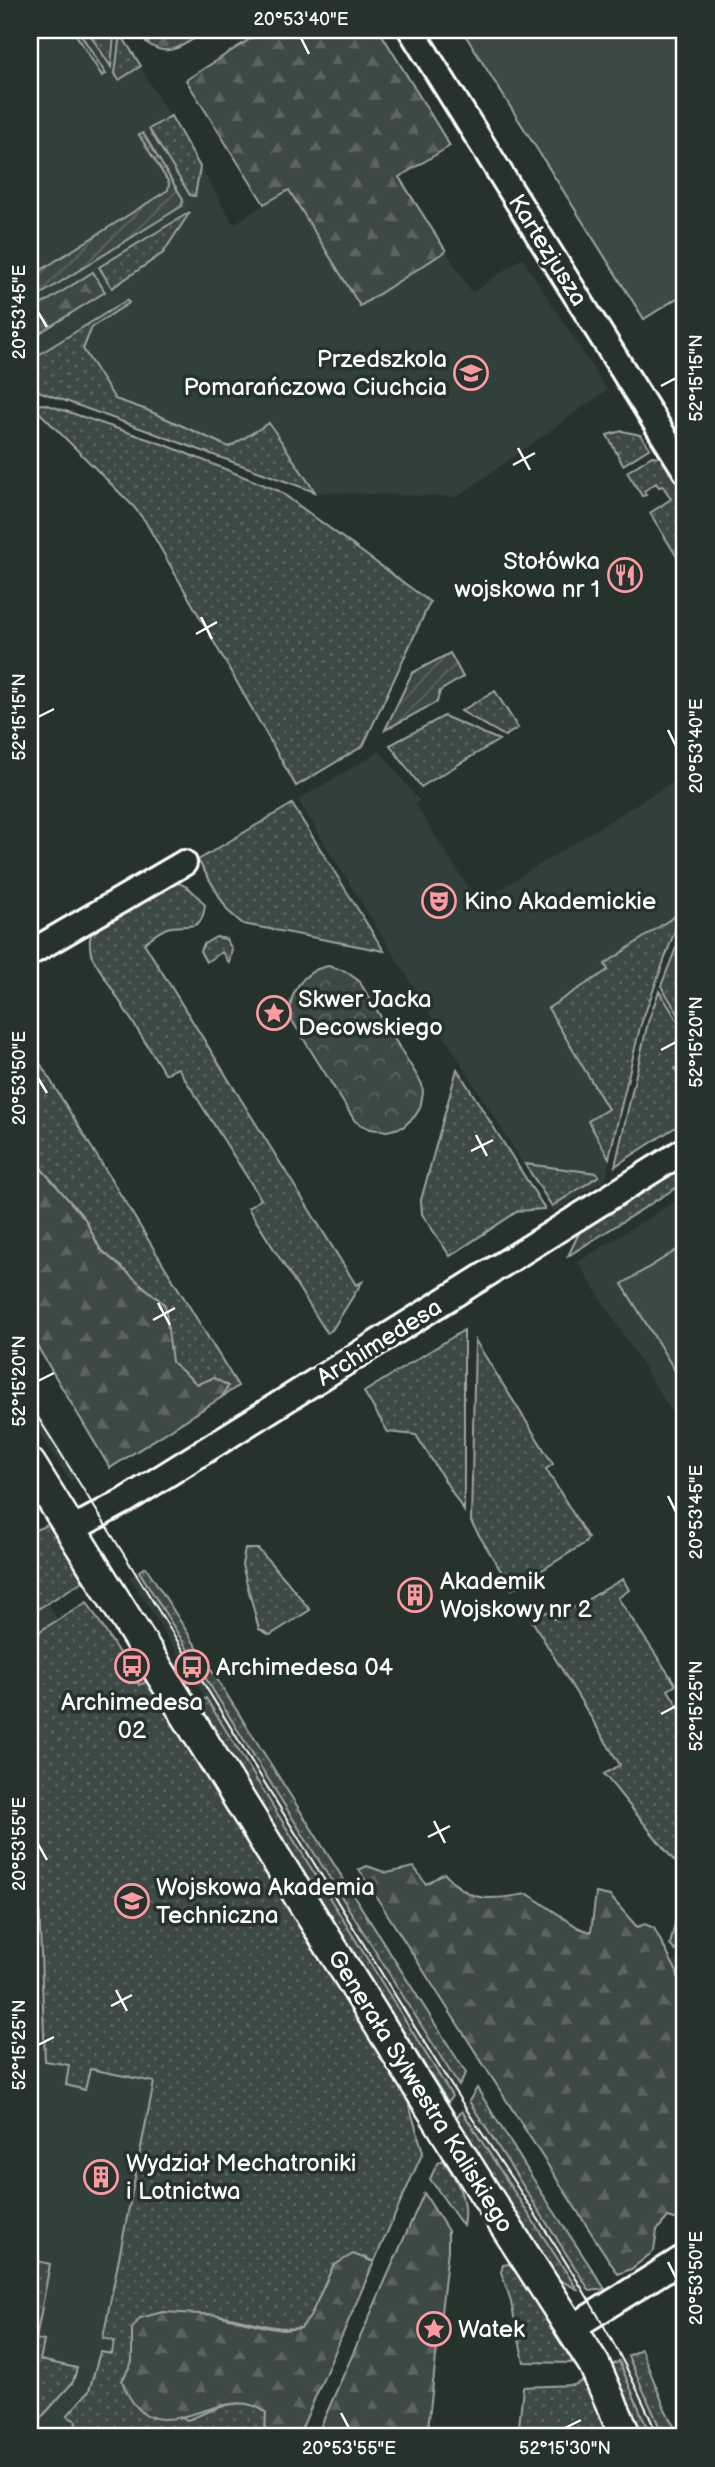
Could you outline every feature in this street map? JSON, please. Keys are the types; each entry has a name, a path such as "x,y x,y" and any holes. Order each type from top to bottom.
{"street":[{"name":"Kartezjusza","path":"411,30 685,470"},
{"path":"30,953 184,863"},
{"name":"Archimedesa","path":"71,1530 136,1494 685,1150"},
{"name":"Generała Sylwestra Kaliskiego","path":"30,1464 480,2186 572,2328 594,2364 626,2437"},
{"path":"572,2328 685,2257"}],"shaded area":[{"path":"30,30 118,30 234,224 288,189 360,305 446,251 472,293 522,258 607,390 457,497 315,492 269,424 229,447 147,410 115,399 83,349 92,327 129,304 127,300 30,360"},
{"path":"380,751 420,802 415,804 478,903 685,774 685,918 610,964 617,1107 606,1179 553,1212 298,800"},
{"path":"685,1195 685,1433 578,1262"},
{"path":"30,1398 78,1477 70,1481 30,1417"},
{"path":"139,1571 459,2086 452,2096 130,1577"},
{"name":"Wojskowa Akademia Techniczna","path":"30,1575 409,2182 298,2437 30,2437"},
{"path":"685,1954 685,1996 666,1966"},
{"path":"469,2101 590,2291 577,2289 462,2111"},
{"path":"628,2356 664,2437 651,2437 619,2361"}],"green space":[{"path":"73,30 78,30 106,74 102,76"},
{"path":"87,30 111,30 114,35 111,67"},
{"path":"149,30 207,30 184,45 162,50 146,42 154,38"},
{"path":"264,30 379,30 450,146 399,177 446,251 360,306 289,190 264,204 186,80"},
{"path":"462,30 685,30 685,293 644,319"},
{"path":"120,33 141,66 119,80 115,74"},
{"path":"171,116 200,167 195,196 190,195 149,129"},
{"path":"143,133 183,199 182,206 30,301 30,277 168,190 169,183 139,135"},
{"path":"190,212 163,253 112,288 99,267"},
{"path":"93,272 105,292 30,339 30,312"},
{"path":"127,300 129,303 92,327 83,349 115,399 147,410 229,447 269,423 315,492 30,388 30,360"},
{"path":"45,404 168,446 279,491 430,602 363,746 296,786 145,521 32,405"},
{"path":"622,431 640,435 650,448 623,465 607,435"},
{"path":"652,456 661,457 685,495 685,570 650,513 671,499 663,486 659,487 656,483 644,491 646,495 642,496 627,472"},
{"path":"450,653 463,677 440,691 437,702 385,730 412,673"},
{"path":"495,691 518,728 505,736 461,711"},
{"path":"444,716 499,740 421,787 390,745"},
{"path":"292,804 384,951 243,924 228,911 198,860"},
{"path":"170,881 186,886 198,896 205,905 203,915 196,924 167,928 144,943 356,1285 362,1282 332,1330 327,1333 248,1208 261,1199 178,1068 165,1074 92,957 90,939 97,923"},
{"path":"682,911 640,1027 609,1158 588,1121 608,1109 548,1008 608,970 605,964"},
{"path":"685,925 685,1018 682,1020 661,986"},
{"path":"216,937 226,939 232,949 229,963 222,952 206,962 200,951 204,944"},
{"path":"328,966 345,971 359,981 422,1084 420,1108 403,1127 387,1131 370,1129 355,1121 291,1019 294,992 304,978"},
{"path":"659,991 685,1032 685,1062 675,1069 685,1085 685,1121 615,1166 648,1022"},
{"path":"30,1047 238,1386 222,1397 227,1387 214,1378 197,1384 171,1362 165,1305 100,1249 85,1219 33,1159 30,1147"},
{"path":"457,1069 545,1209 518,1211 450,1256 422,1214 421,1200"},
{"path":"30,1147 33,1159 85,1219 100,1249 165,1305 172,1362 197,1384 214,1378 228,1386 222,1397 110,1468 30,1334"},
{"path":"525,1164 597,1173 599,1176 552,1206"},
{"path":"685,1165 685,1182 568,1256 580,1231"},
{"path":"685,1245 685,1387 622,1284"},
{"path":"464,1330 464,1511 416,1435 388,1432 364,1392"},
{"path":"475,1340 553,1464 546,1469 588,1538 585,1543 512,1589 471,1522"},
{"path":"50,1524 83,1581 30,1614 30,1532"},
{"path":"245,1549 258,1549 310,1610 270,1635 259,1629 242,1565"},
{"path":"146,1567 466,2073 459,2086 139,1571"},
{"path":"623,1579 629,1590 618,1598 676,1685 668,1690 685,1717 685,1847 680,1868 604,1774 620,1765 531,1619 549,1611 554,1619"},
{"name":"Wojskowa Akademia Techniczna","path":"87,1602 139,1685 147,1681 406,2095 423,2152 374,2262 364,2257 301,2328 280,2328 208,2314 175,2318 132,2329 132,2362 122,2381 187,2420 237,2403 257,2406 266,2412 265,2437 74,2437 76,2421 67,2416 89,2391 100,2352 112,2354 114,2341 103,2338 154,2082 90,2069 85,2090 66,2085 69,2065 45,2061 30,1660 40,1631"},
{"path":"206,1698 452,2096 448,2102 197,1704"},
{"path":"367,1866 387,1873 414,1867 426,1884 444,1873 463,1890 482,1897 528,1894 579,1928 591,1932 596,1893 610,1896 637,1927 645,1924 654,1928 677,1972 685,2006 685,2222 668,2217 657,2230 654,2251 631,2269 618,2274 599,2245 359,1870"},
{"path":"681,1897 685,1902 685,1945 675,1951 670,1945"},
{"path":"30,1899 36,2069 30,2067"},
{"path":"477,2088 605,2289 590,2291 469,2101"},
{"path":"462,2111 577,2289 559,2280 456,2118"},
{"path":"443,2160 463,2199 463,2226 430,2179 437,2164"},
{"path":"424,2193 448,2231 427,2437 316,2437"},
{"path":"353,2254 374,2262 298,2437 265,2437 266,2413 248,2404 229,2404 170,2419 151,2417 135,2406 122,2381 132,2362 132,2329 140,2318 163,2312 217,2315 270,2328 301,2328 310,2317 333,2266"},
{"path":"30,2259 50,2264 36,2339 44,2341 40,2360 77,2368 73,2382 34,2426 30,2427"},
{"path":"509,2264 572,2359 571,2363 524,2362 510,2298 501,2272 503,2265"},
{"path":"641,2349 666,2411 680,2437 664,2437 628,2356"},
{"path":"619,2361 651,2437 642,2437 611,2366"},
{"path":"584,2380 609,2437 518,2437 523,2387 574,2385"}],"tram line":[{"path":"30,1405 439,2066 585,2293 612,2340 658,2437"}],"place":[{"name":"Przedszkola Pomarańczowa Ciuchcia","path":"471,373"},
{"name":"Stołówka wojskowa nr 1","path":"625,575"},
{"name":"Kino Akademickie","path":"439,901"},
{"name":"Skwer Jacka Decowskiego","path":"274,1013"},
{"name":"Akademik Wojskowy nr 2","path":"415,1595"},
{"name":"Archimedesa 02","path":"132,1666"},
{"name":"Archimedesa 04","path":"192,1667"},
{"name":"Wojskowa Akademia Techniczna","path":"132,1901"},
{"name":"Wydział Mechatroniki i Lotnictwa","path":"101,2177"},
{"name":"Watek","path":"434,2329"}]}
